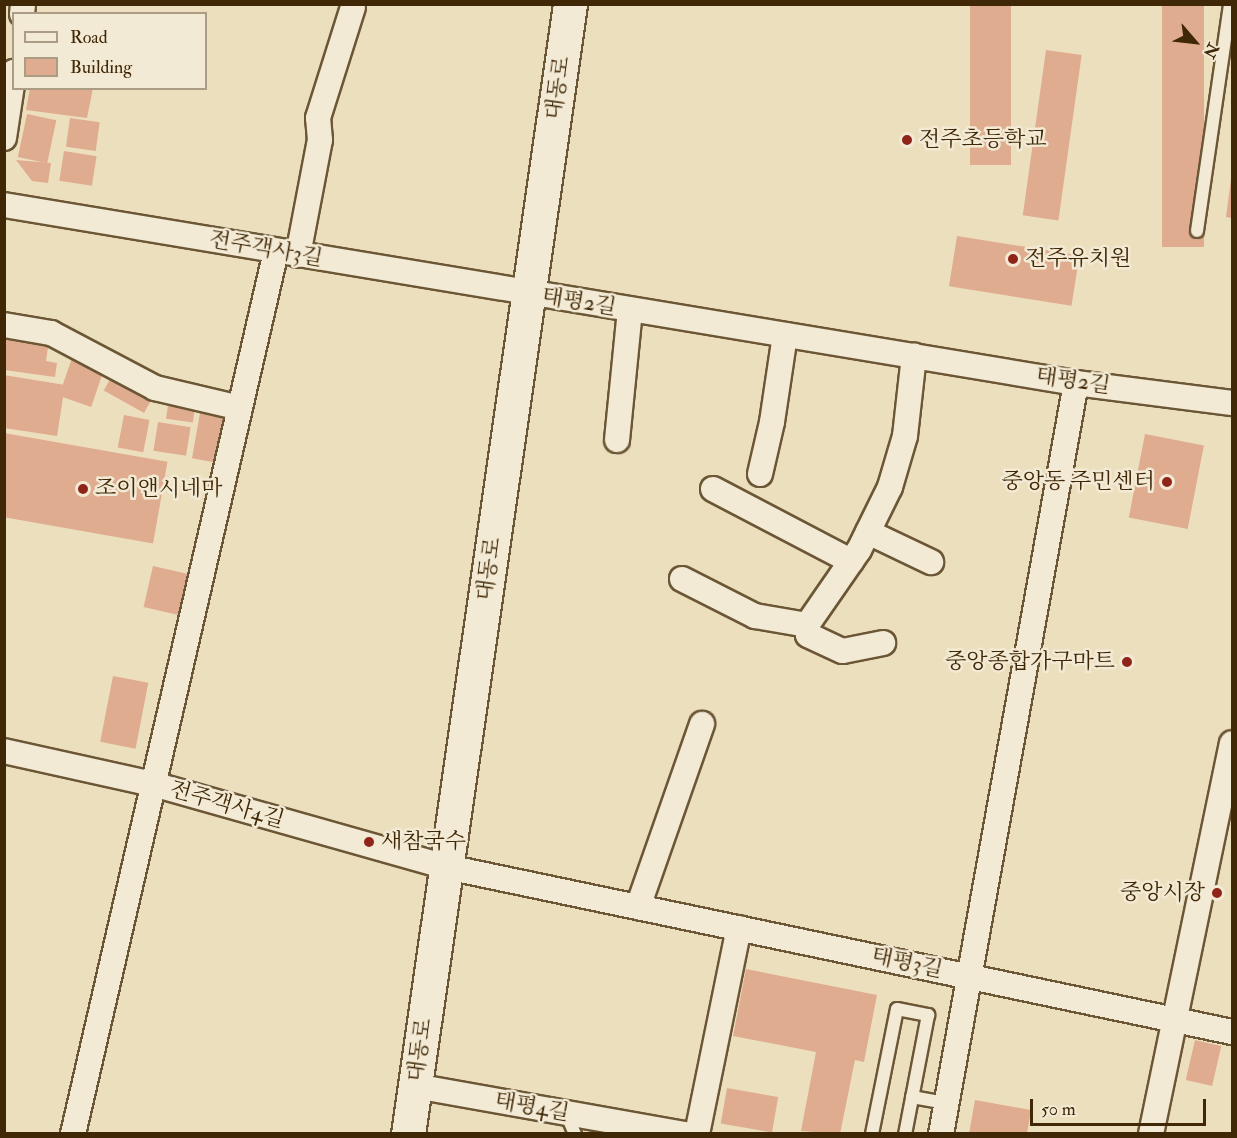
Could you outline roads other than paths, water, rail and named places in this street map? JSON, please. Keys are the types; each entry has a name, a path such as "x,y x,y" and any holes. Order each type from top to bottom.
{"street":[{"name":"대동로","path":"408,1134 570,4"},
{"path":"73,1134 240,408 320,140 318,118 353,7"},
{"path":"4,138 12,85"},
{"name":"전주객사3길","path":"4,205 528,293"},
{"name":"태평2길","path":"528,293 1076,383 1233,403"},
{"name":"태평2길","path":"617,440 630,310"},
{"path":"4,325 51,333 155,388 240,408"},
{"path":"760,474 772,422 785,335"},
{"path":"883,643 843,651 808,635 807,625 851,561 890,487 905,436 914,356"},
{"path":"941,1134 1076,383"},
{"path":"713,489 851,561"},
{"path":"868,532 932,562"},
{"path":"682,579 755,616 807,625"},
{"path":"638,907 702,724"},
{"path":"1151,1134 1177,1020 1233,743"},
{"name":"전주객사4길","path":"4,751 153,784 447,867"},
{"name":"태평3길","path":"447,867 1233,1032"},
{"path":"697,1134 739,928"},
{"name":"태평4길","path":"415,1086 570,1123 685,1134"}],"lane":[{"path":"1197,231 1230,4"},
{"path":"872,1134 897,1009 928,1015 905,1134"},
{"path":"912,1097 946,1103"}],"place":[{"name":"전주초등학교","path":"907,140"},
{"name":"전주유치원","path":"1013,259"},
{"name":"중앙동 주민센터","path":"1167,482"},
{"name":"조이앤시네마","path":"83,489"},
{"name":"중앙종합가구마트","path":"1127,662"},
{"name":"새참국수","path":"369,842"},
{"name":"중앙시장","path":"1217,893"}]}
